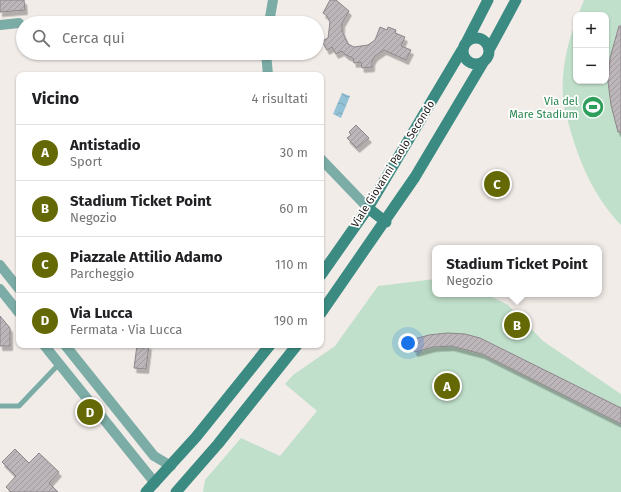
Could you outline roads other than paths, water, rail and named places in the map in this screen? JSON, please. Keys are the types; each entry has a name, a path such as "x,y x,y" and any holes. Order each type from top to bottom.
{"main road":[{"name":"Viale Giovanni Paolo Secondo","path":"324,271 368,208 464,45 488,0"},
{"path":"324,309 386,222 415,177 484,61 516,0"},
{"path":"484,61 476,64 467,62 464,58 464,45 475,37 483,39 489,50"},
{"path":"368,208 386,222"},
{"path":"146,492 171,466 268,348"},
{"path":"176,492 218,444 295,348"}],"street":[{"path":"270,16 273,0"},
{"path":"0,25 16,23"},
{"path":"267,60 268,72"},
{"path":"324,162 368,208"},
{"path":"0,265 16,285"},
{"path":"0,290 16,309"},
{"path":"46,348 155,483"},
{"path":"67,348 154,456 171,466"}],"lane":[{"path":"0,406 19,406 59,364"}],"water":[{"path":"342,93 350,96 341,118 333,114"}],"place":[{"name":"Via del Mare Stadium","path":"593,107"},
{"name":"Piazzale Attilio Adamo","path":"497,184"},
{"name":"Stadium Ticket Point","path":"517,325"},
{"name":"Antistadio","path":"447,386"},
{"name":"Via Lucca","path":"90,412"}]}
